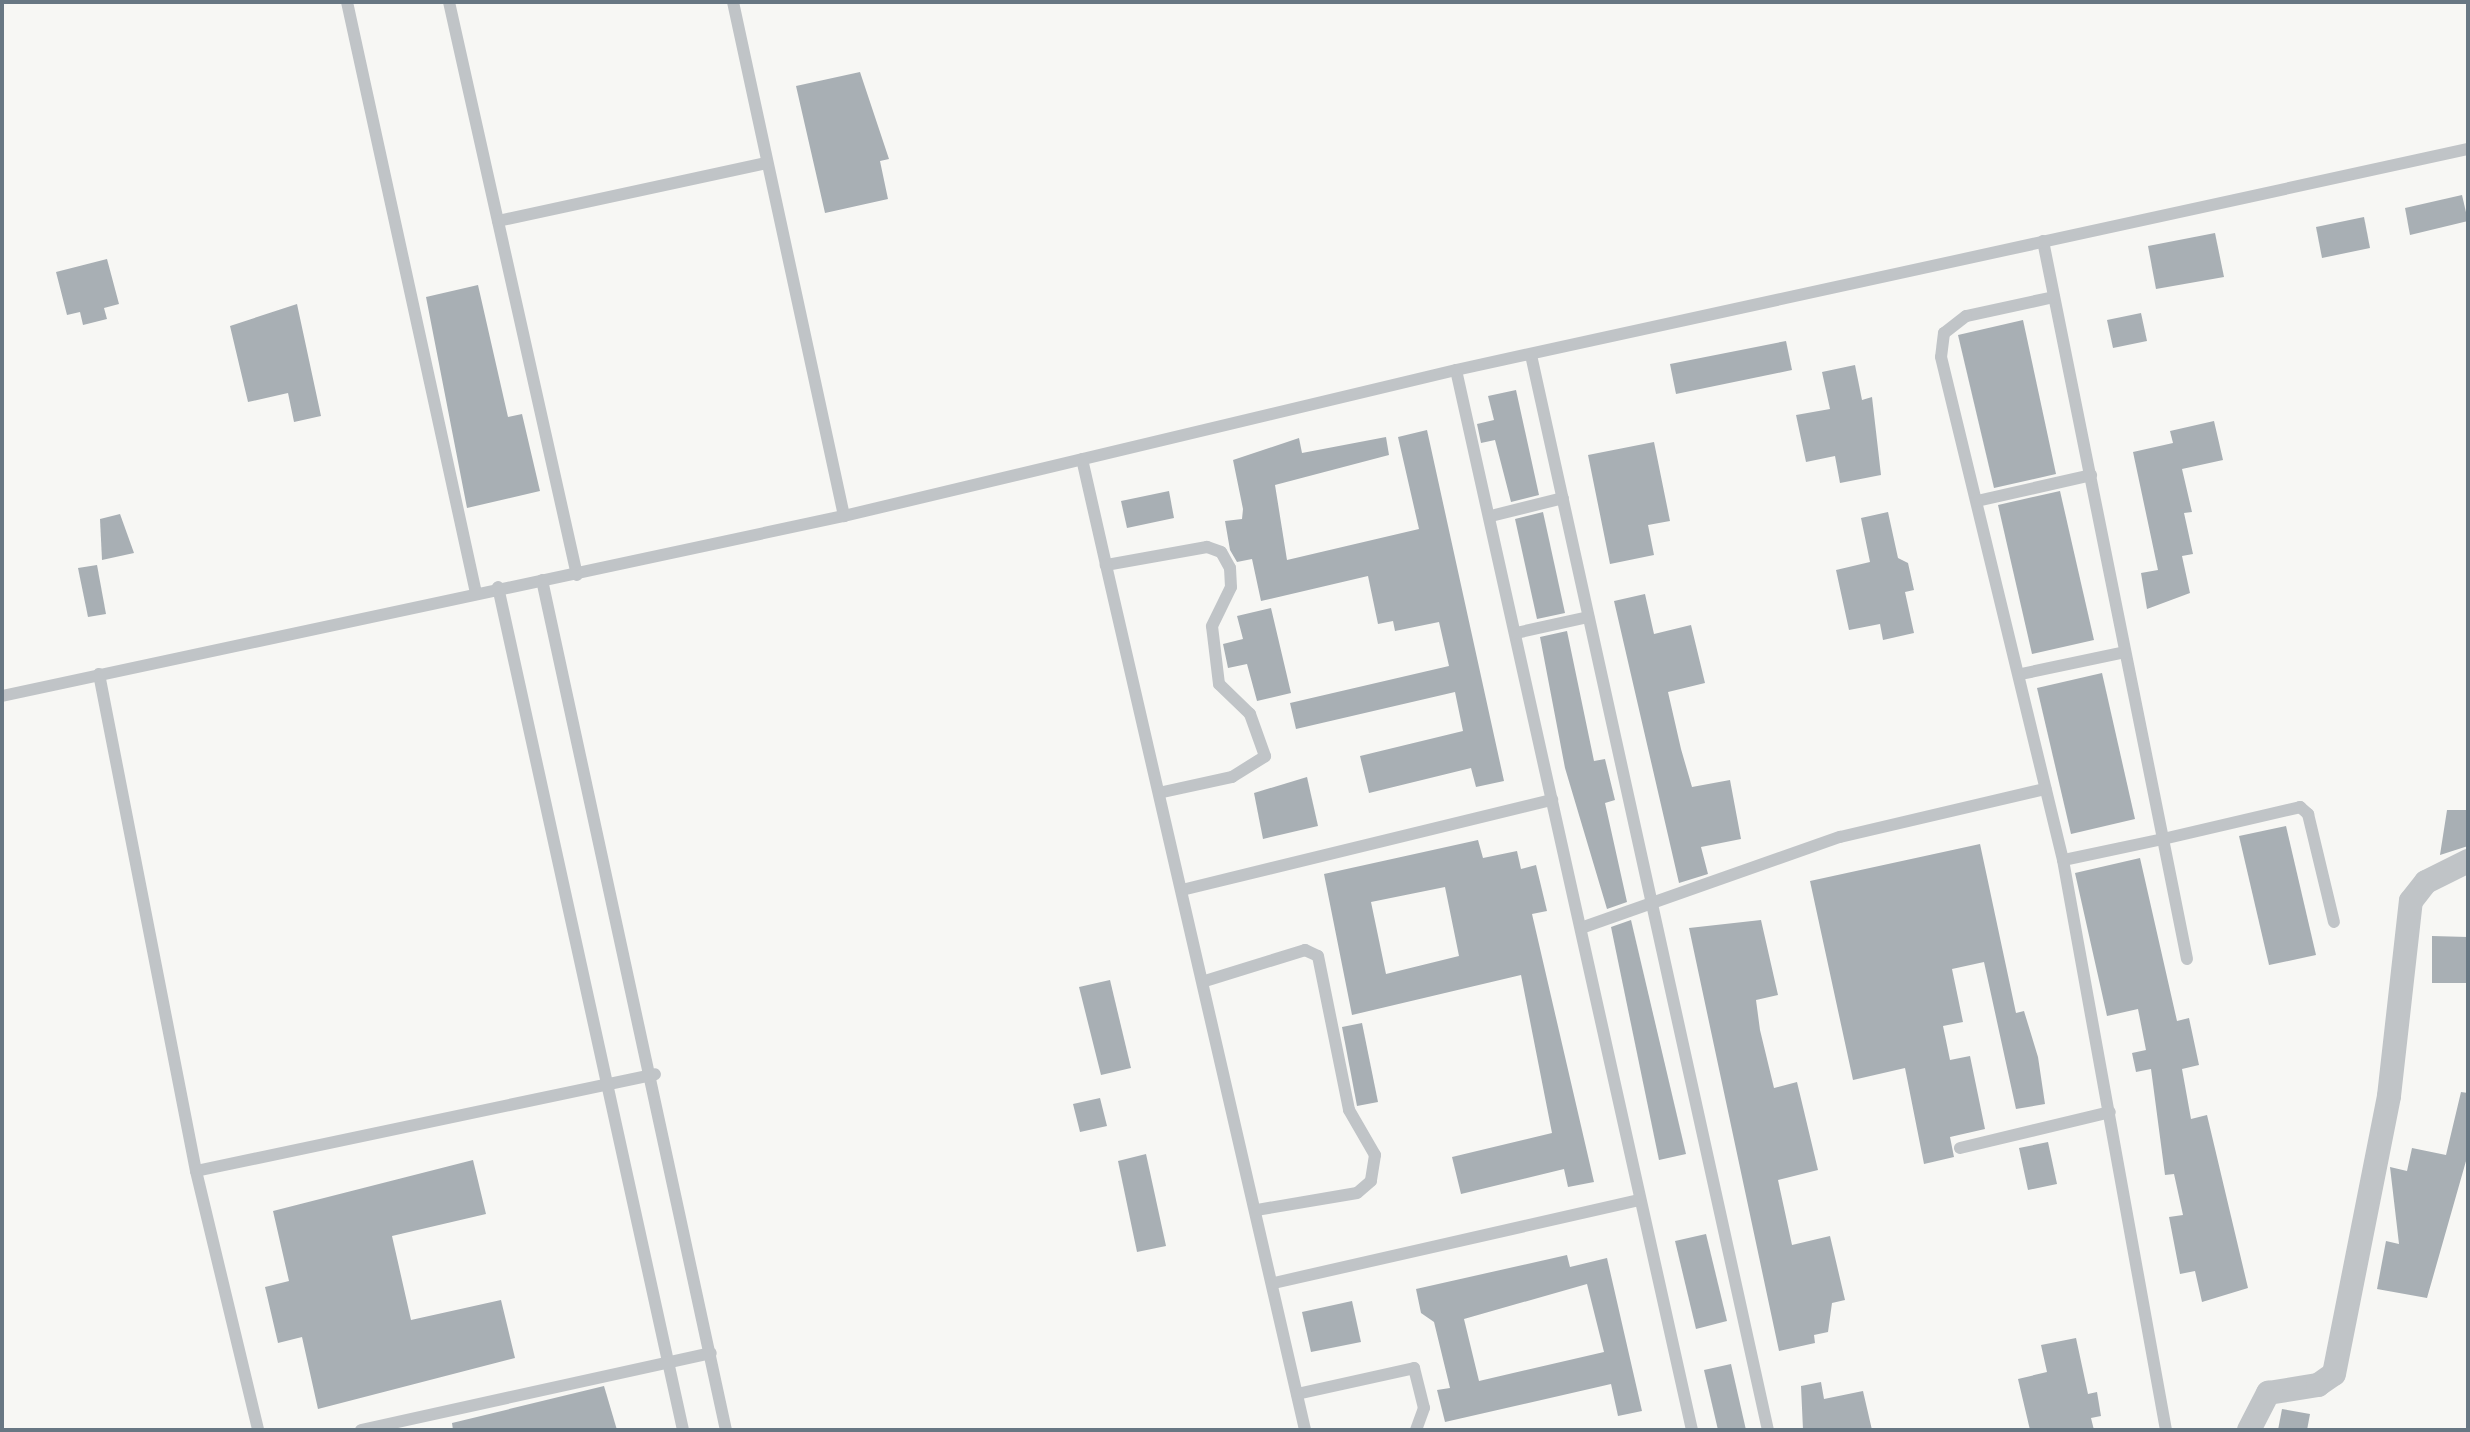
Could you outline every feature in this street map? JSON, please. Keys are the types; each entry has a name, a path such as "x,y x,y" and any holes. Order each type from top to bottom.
{"street":[{"path":"2249,1430 2268,1393 2318,1385 2334,1374 2387,1110 2411,901 2426,882 2468,861"}],"lane":[{"path":"347,2 476,593"},
{"path":"449,2 577,575"},
{"path":"733,2 844,516"},
{"path":"2,696 498,587 577,575 844,516 1456,370 2468,149"},
{"path":"498,221 766,163"},
{"path":"2043,241 2187,959"},
{"path":"2054,297 1966,316 1944,333 1941,357 2021,674 2063,860 2166,1430"},
{"path":"1531,355 1768,1430"},
{"path":"1456,370 1491,516 1692,1430"},
{"path":"1082,459 1186,889 1305,1430"},
{"path":"1977,501 2091,475"},
{"path":"1491,516 1563,498"},
{"path":"1106,565 1207,547 1221,552 1230,568 1231,587 1212,626 1212,655 1219,684 1250,714 1265,756 1232,777 1163,792"},
{"path":"542,580 655,1074 726,1430"},
{"path":"498,587 612,1081 683,1430"},
{"path":"1516,633 1588,617"},
{"path":"2021,674 2125,652"},
{"path":"99,674 196,1171 258,1430"},
{"path":"1581,928 1840,837 2045,789"},
{"path":"1186,889 1552,800"},
{"path":"2063,860 2300,807 2308,814 2334,922"},
{"path":"1205,981 1305,950 1318,956 1349,1110 1375,1155 1371,1181 1357,1193 1257,1210"},
{"path":"196,1171 655,1074"},
{"path":"1960,1148 2110,1112"},
{"path":"1274,1283 1640,1200"},
{"path":"361,1430 711,1353"},
{"path":"1297,1394 1402,1365 1414,1368 1424,1408 1416,1430"}],"building":[{"path":"860,72 889,159 880,161 888,199 825,213 796,86"},
{"path":"2462,195 2468,221 2410,235 2405,208"},
{"path":"2364,217 2370,248 2322,258 2316,227"},
{"path":"2215,233 2224,277 2156,289 2148,246"},
{"path":"107,259 119,304 104,308 107,319 83,325 80,312 67,315 56,272"},
{"path":"478,285 508,417 522,414 540,491 467,508 426,297"},
{"path":"297,304 321,416 294,422 288,393 248,402 230,326"},
{"path":"2141,313 2147,341 2113,348 2107,320"},
{"path":"2023,320 2056,474 1994,488 1958,335"},
{"path":"1786,341 1792,370 1676,394 1670,364"},
{"path":"1855,365 1862,400 1872,397 1881,475 1840,483 1835,456 1806,462 1796,415 1830,409 1822,372"},
{"path":"1516,390 1539,495 1511,502 1495,440 1481,443 1477,424 1494,420 1488,396"},
{"path":"2214,421 2223,460 2182,469 2192,512 2184,513 2193,554 2182,556 2190,593 2147,609 2141,573 2158,570 2133,452 2173,443 2170,431"},
{"path":"1427,430 1504,781 1476,787 1471,768 1369,793 1360,756 1463,731 1455,692 1296,729 1290,703 1449,666 1439,622 1395,631 1393,621 1378,624 1368,576 1261,601 1252,559 1237,562 1230,550 1225,521 1242,519 1243,509 1233,460 1299,438 1302,453 1386,437 1389,455 1275,485 1287,560 1419,529 1398,437"},
{"path":"1654,442 1670,521 1648,525 1654,555 1610,564 1588,455"},
{"path":"1169,491 1174,518 1127,528 1121,501"},
{"path":"2060,491 2094,640 2032,654 1998,505"},
{"path":"1543,512 1565,613 1537,619 1515,519"},
{"path":"1888,512 1898,558 1908,563 1914,590 1905,592 1914,633 1883,640 1880,624 1849,630 1836,570 1870,562 1861,518"},
{"path":"120,514 134,553 102,560 100,519"},
{"path":"97,565 106,614 88,617 78,568"},
{"path":"1645,594 1654,634 1691,625 1705,683 1668,692 1681,749 1692,787 1730,780 1741,839 1701,847 1708,874 1679,883 1614,601"},
{"path":"1271,608 1291,693 1257,701 1247,664 1228,668 1223,644 1243,639 1237,616"},
{"path":"1567,631 1594,761 1605,759 1615,800 1605,803 1627,902 1607,909 1565,768 1540,637"},
{"path":"2102,673 2135,819 2071,834 2037,688"},
{"path":"1307,777 1318,826 1263,839 1254,793"},
{"path":"2447,810 2468,810 2468,846 2440,855"},
{"path":"2286,826 2316,955 2269,965 2239,836"},
{"path":"1478,840 1483,858 1517,851 1521,869 1536,865 1547,911 1532,914 1594,1182 1568,1187 1564,1169 1461,1194 1452,1157 1552,1133 1521,975 1352,1015 1324,874","holes":["1445,887 1459,956 1386,974 1371,902"]},
{"path":"1980,844 2016,1013 2024,1011 2038,1057 2045,1104 2016,1109 1984,962 1952,969 1963,1022 1943,1026 1950,1060 1970,1056 1985,1129 1950,1137 1954,1157 1924,1164 1905,1068 1853,1080 1810,881"},
{"path":"2140,858 2177,1021 2189,1018 2199,1065 2182,1069 2191,1119 2207,1115 2248,1288 2202,1302 2195,1271 2180,1274 2169,1217 2183,1215 2174,1174 2165,1175 2151,1069 2136,1072 2132,1053 2146,1050 2138,1009 2107,1016 2075,873"},
{"path":"1631,920 1686,1154 1659,1160 1611,927"},
{"path":"1761,920 1778,995 1756,1000 1760,1030 1774,1088 1797,1082 1818,1170 1778,1180 1792,1245 1830,1236 1845,1300 1832,1303 1828,1332 1814,1335 1815,1343 1779,1351 1689,928"},
{"path":"2432,936 2468,937 2468,983 2432,983"},
{"path":"1110,980 1131,1068 1101,1075 1079,987"},
{"path":"1362,1023 1378,1102 1357,1106 1342,1027"},
{"path":"2461,1092 2468,1093 2468,1154 2427,1298 2377,1289 2386,1241 2399,1244 2390,1167 2407,1171 2412,1148 2446,1155"},
{"path":"1100,1098 1107,1126 1080,1132 1073,1104"},
{"path":"2048,1142 2057,1184 2028,1190 2019,1148"},
{"path":"1146,1154 1166,1246 1137,1252 1118,1161"},
{"path":"473,1160 486,1214 392,1236 411,1320 501,1300 515,1358 318,1409 302,1337 278,1343 265,1287 289,1281 273,1211"},
{"path":"1706,1234 1727,1321 1696,1329 1675,1241"},
{"path":"1567,1255 1570,1267 1607,1258 1642,1411 1618,1416 1611,1384 1445,1422 1437,1390 1450,1388 1434,1322 1421,1313 1416,1289","holes":["1587,1284 1604,1352 1479,1381 1464,1319"]},
{"path":"1352,1301 1361,1342 1311,1352 1302,1312"},
{"path":"2076,1338 2088,1394 2097,1392 2101,1416 2091,1418 2094,1430 2030,1430 2018,1379 2047,1372 2041,1345"},
{"path":"1731,1364 1746,1430 1718,1430 1704,1370"},
{"path":"1821,1382 1824,1399 1863,1391 1872,1430 1803,1430 1801,1386"},
{"path":"604,1386 617,1430 453,1430 452,1423"},
{"path":"2282,1409 2310,1414 2307,1430 2278,1430"}]}
